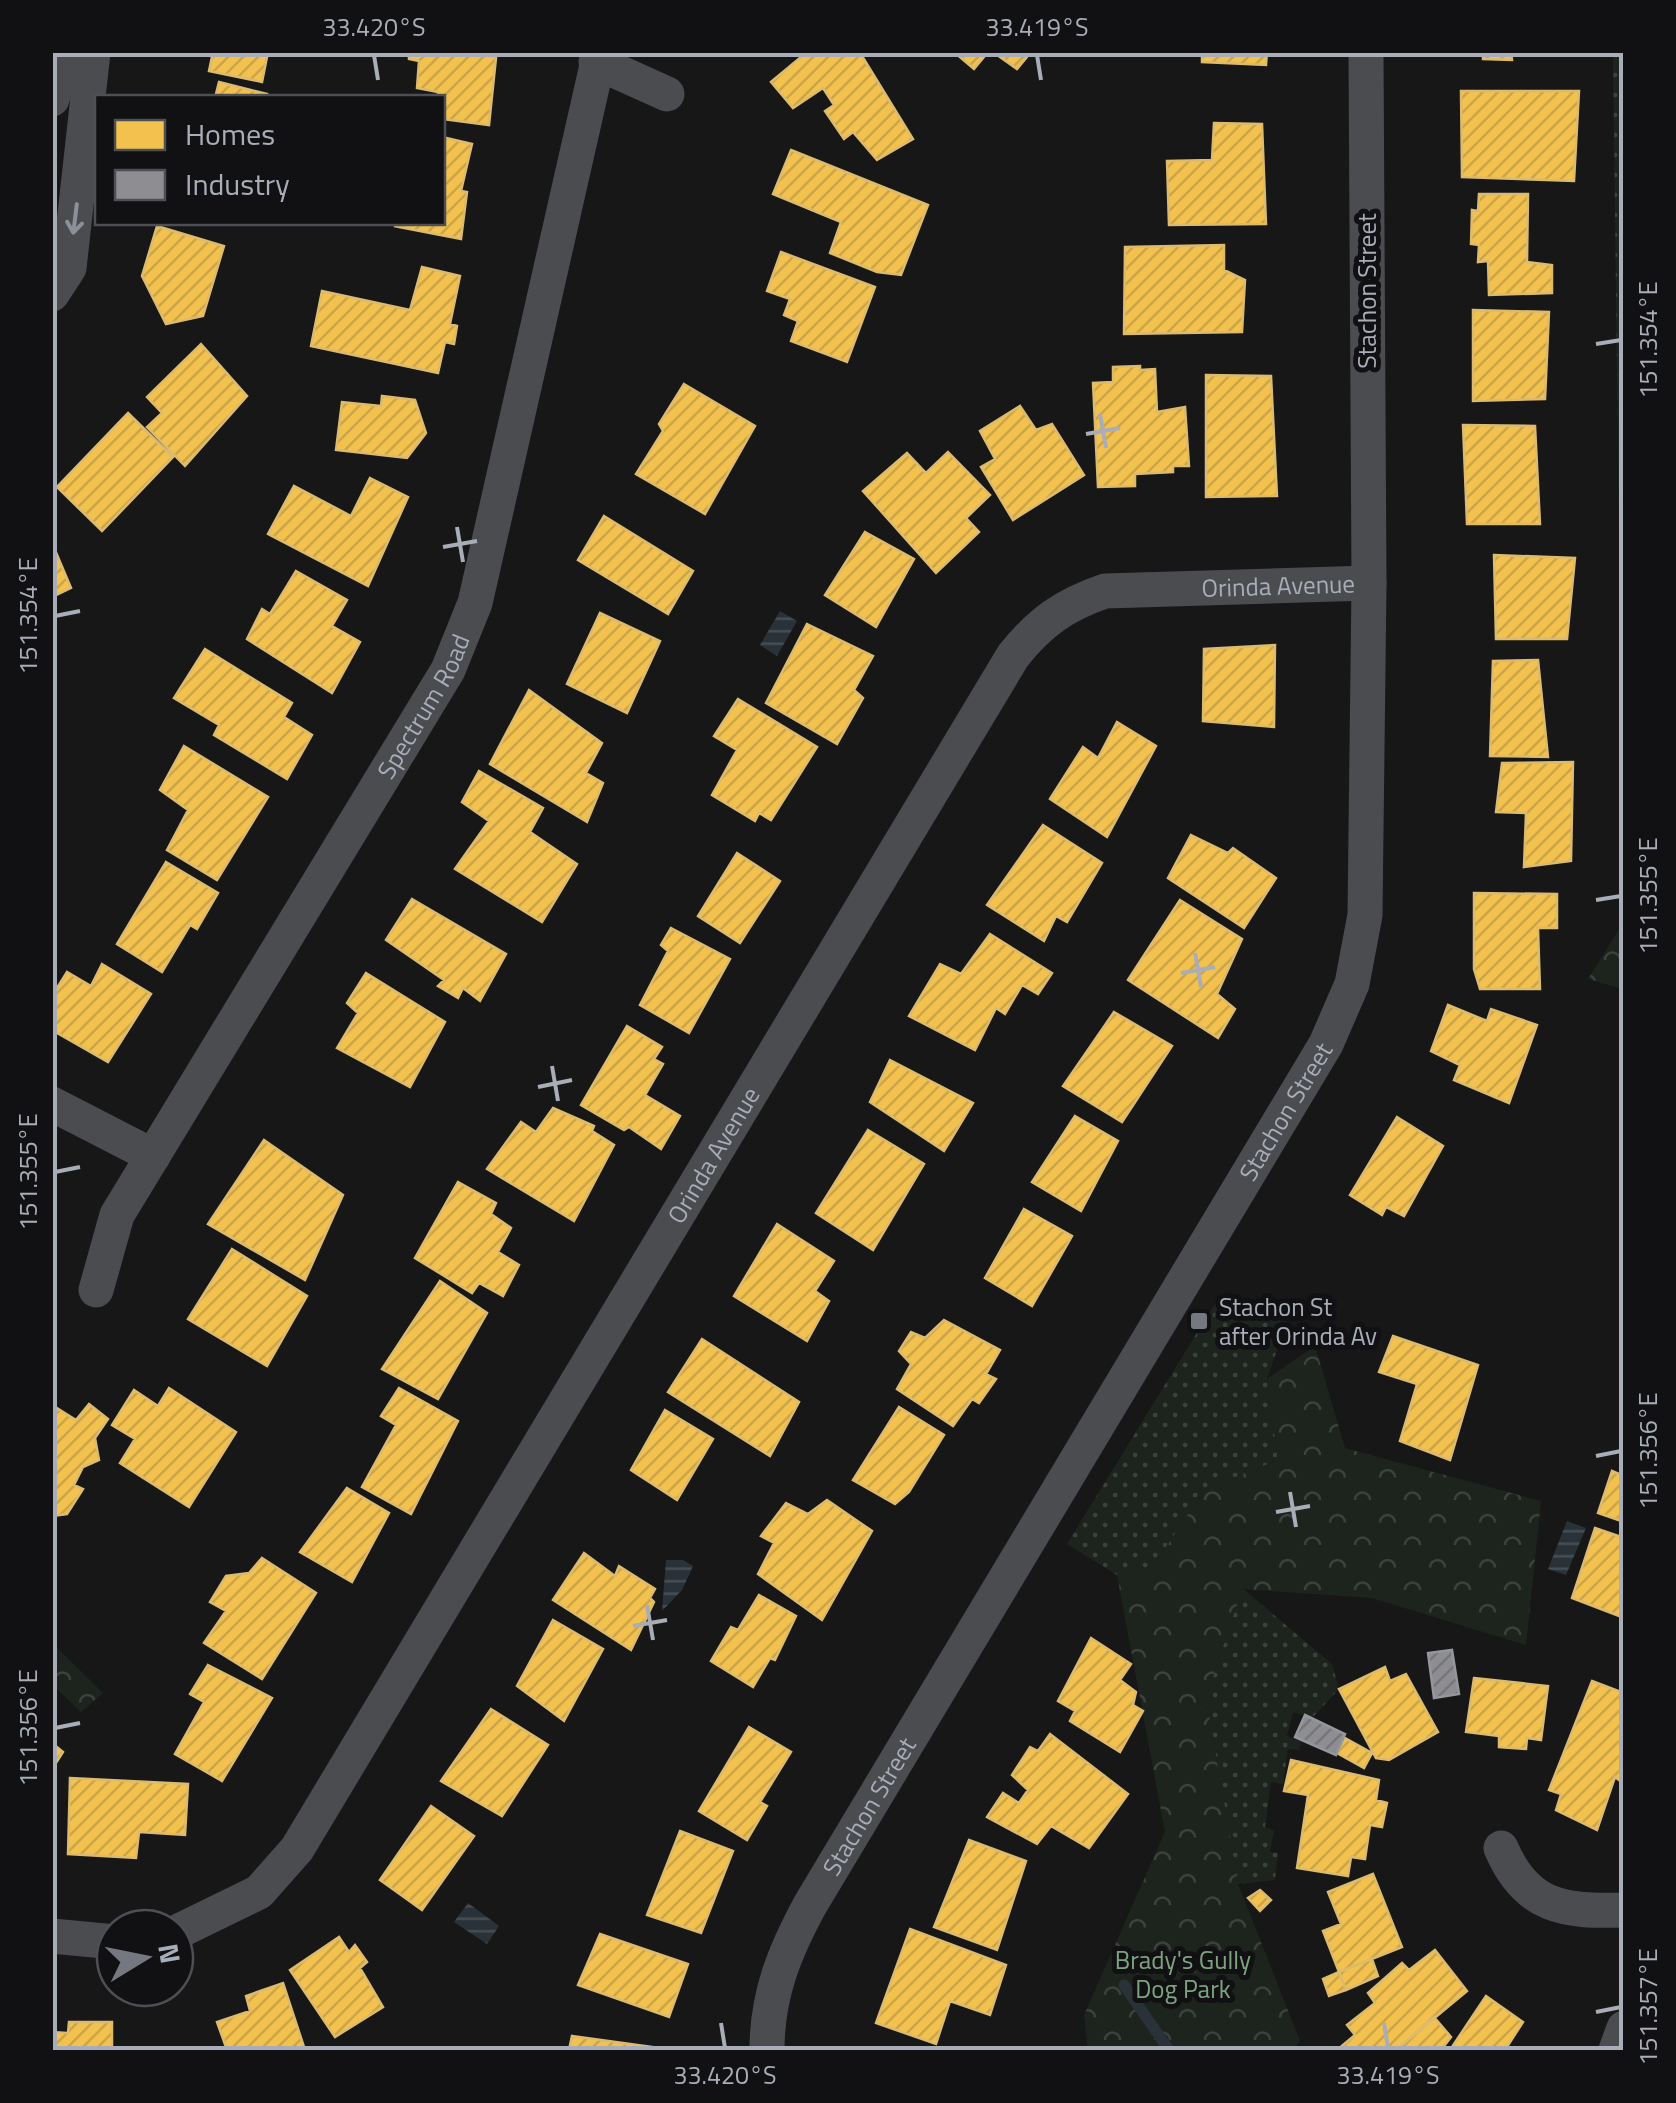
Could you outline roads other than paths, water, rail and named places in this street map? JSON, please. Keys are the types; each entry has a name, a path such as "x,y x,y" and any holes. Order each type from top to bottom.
{"street":[{"path":"52,99 65,52"},
{"path":"52,294 69,268 93,52"},
{"name":"Stachon Street","path":"766,2050 766,2017 781,1959 802,1919 1326,1044 1352,984 1364,915 1369,583 1366,52"},
{"name":"Spectrum Road","path":"96,1290 117,1215 448,670 475,603 598,57 667,94"},
{"name":"Orinda Avenue","path":"195,1923 259,1892 298,1849 992,690 1040,622 1071,603 1105,590 1369,583"},
{"path":"52,1104 153,1156"},
{"path":"1501,1848 1515,1881 1538,1896 1580,1911 1624,1910"},
{"path":"52,1936 95,1940"},
{"path":"1616,2050 1624,2028"}],"waterway":[{"path":"1124,1985 1169,2050"}],"place":[{"name":"Stachon St after Orinda Av","path":"1199,1321"}],"park label":[{"name":"Brady's Gully Dog Park","path":"1183,1974"}]}
